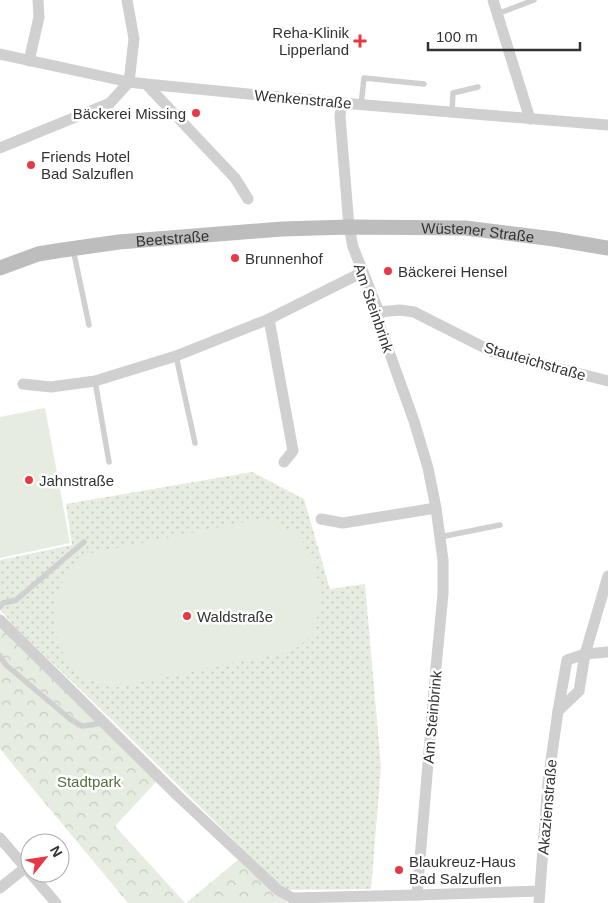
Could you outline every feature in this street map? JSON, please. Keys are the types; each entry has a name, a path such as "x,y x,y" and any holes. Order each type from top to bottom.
{"main road":[{"name":"Wüstener Straße","path":"349,227 465,228 608,248"},
{"name":"Beetstraße","path":"0,268 38,254 138,240 282,229 349,227"}],"street":[{"path":"29,61 40,17 38,0"},
{"path":"0,148 110,103 129,82 134,39 127,0"},
{"path":"493,0 530,119"},
{"name":"Wenkenstraße","path":"0,54 146,84 361,105 608,125"},
{"path":"146,84 235,178 248,199"},
{"name":"Am Steinbrink","path":"342,103 340,116 349,227 353,248 379,312 382,332 414,421 428,468 443,560 443,594 417,895"},
{"path":"23,384 50,387 95,381 176,356 269,319 363,272"},
{"name":"Stauteichstraße","path":"379,312 407,310 414,312 493,352 608,381"},
{"path":"269,319 293,451 284,462"},
{"path":"321,519 343,523 436,508"},
{"path":"558,711 579,691 584,654 608,576"},
{"path":"0,620 178,796 278,890 297,901 540,891"},
{"path":"584,654 608,652"},
{"name":"Akazienstraße","path":"539,903 548,782 567,660 584,654"},
{"path":"0,838 20,862"},
{"path":"0,888 20,872"},
{"path":"38,883 56,903"}],"lane":[{"path":"498,14 534,0"},
{"path":"361,105 364,78 424,84"},
{"path":"452,112 453,93 478,87"},
{"path":"73,248 89,325"},
{"path":"176,356 195,443"},
{"path":"95,381 110,462"},
{"path":"440,537 500,525"},
{"path":"0,607 3,603 16,600 84,542"},
{"path":"0,656 6,665 70,719 82,726 97,724 100,719"}],"green space":[{"name":"Jahnstraße","path":"45,408 70,543 0,558 0,417"},
{"path":"252,472 304,499 330,589 365,584 381,767 371,889 287,890 276,882 15,627 0,609 0,560 72,545 66,504"},
{"name":"Waldstraße","path":"265,518 298,534 314,562 321,597 314,633 293,651 113,688 85,679 69,667 57,640 55,599 67,572 87,554"},
{"name":"Stadtpark","path":"0,625 157,781 115,826 185,903 128,903 0,749"},
{"path":"238,860 288,903 186,903"}],"place":[{"name":"Reha-Klinik Lipperland","path":"360,41"},
{"name":"Bäckerei Missing","path":"196,113"},
{"name":"Friends Hotel Bad Salzuflen","path":"31,165"},
{"name":"Brunnenhof","path":"235,258"},
{"name":"Bäckerei Hensel","path":"388,271"},
{"name":"Jahnstraße","path":"29,480"},
{"name":"Waldstraße","path":"187,616"},
{"name":"Blaukreuz-Haus Bad Salzuflen","path":"399,870"}]}
